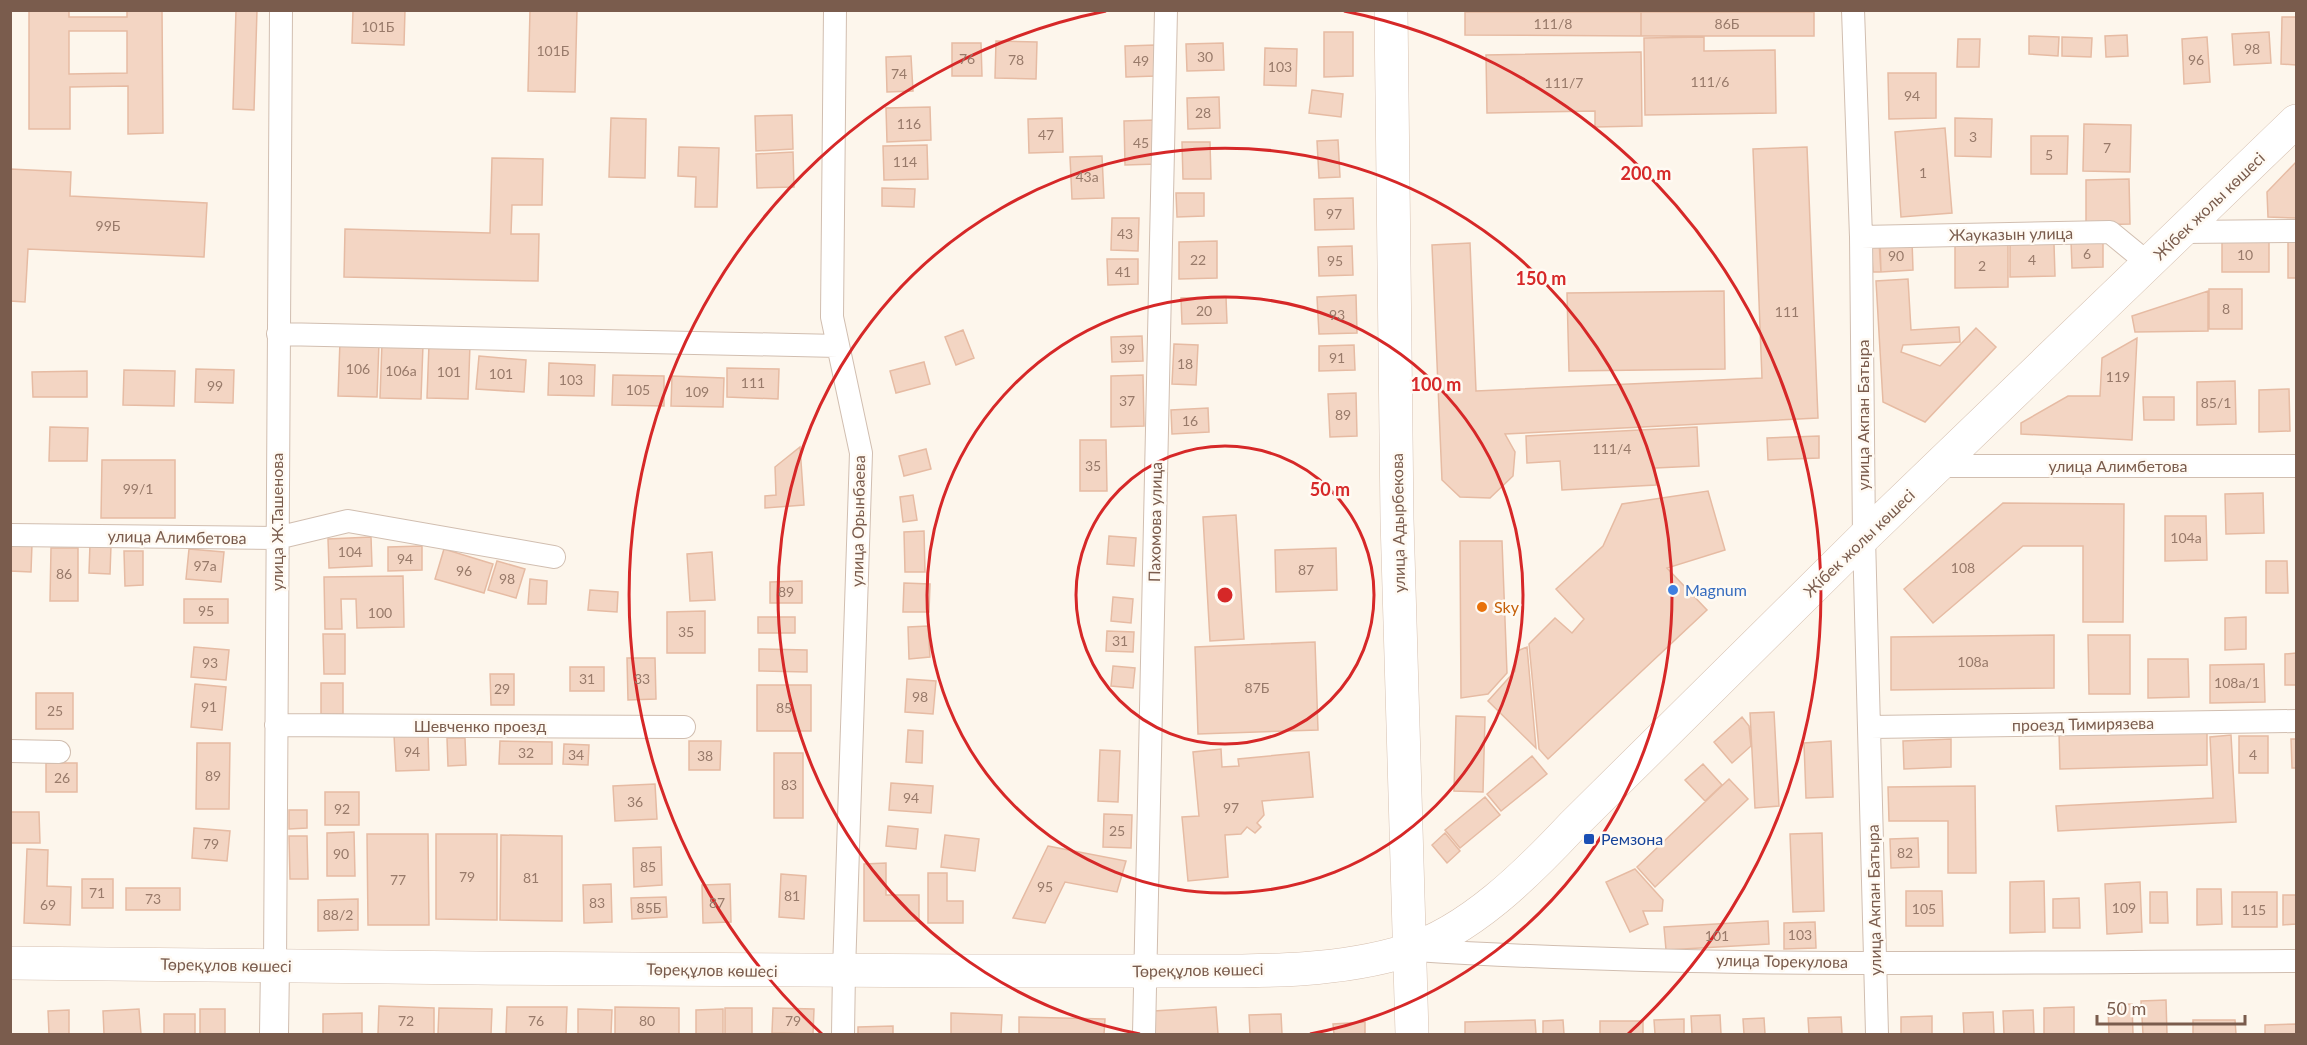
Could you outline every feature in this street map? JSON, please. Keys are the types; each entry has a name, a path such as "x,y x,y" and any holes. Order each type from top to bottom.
{"main road":[{"name":"улица Адырбекова","path":"1391,10 1397,519 1412,1035"},
{"name":"Жібек жолы көшесі","path":"1411,950 1446,932 1508,890 1864,537 2296,121"},
{"name":"Төреқұлов көшесі","path":"10,963 844,971 1233,971 1328,967 1365,962 1411,950"}],"street":[{"name":"улица Ж.Ташенова","path":"274,1035 280,10"},
{"name":"улица Орынбаева","path":"834,10 832,317 861,453 843,1035"},
{"name":"Пахомова улица","path":"1144,1035 1166,10"},
{"name":"улица Акпан Батыра","path":"1853,10 1862,237 1864,537 1876,1035"},
{"path":"2182,232 2296,231"},
{"name":"Жауказын улица","path":"1862,237 2110,232 2149,264"},
{"path":"278,334 838,346"},
{"name":"улица Алимбетова","path":"1940,466 2296,466"},
{"name":"улица Алимбетова","path":"10,535 277,538 348,521 554,557"},
{"name":"проезд Тимирязева","path":"1870,727 2296,721"},
{"name":"Шевченко проезд","path":"276,726 684,728"},
{"path":"10,751 59,752"},
{"name":"улица Торекулова","path":"1411,950 1514,957 1876,963 2296,961"}],"building":[{"path":"29,10 69,10 69,17 127,17 127,10 162,10 163,133 128,134 128,86 70,87 70,129 29,129","holes":["69,31 127,31 127,73 69,74"]},
{"path":"236,10 257,10 254,110 233,109"},
{"path":"353,10 405,10 404,45 352,43"},
{"path":"530,10 577,10 575,92 528,91"},
{"path":"1465,12 1641,12 1641,36 1465,35"},
{"path":"1641,12 1814,12 1814,36 1641,36"},
{"path":"2282,17 2296,17 2296,65 2281,64"},
{"path":"1324,32 1353,32 1353,76 1324,77"},
{"path":"2269,32 2271,63 2234,65 2232,34"},
{"path":"2127,35 2128,56 2106,57 2105,36"},
{"path":"2029,36 2059,37 2058,56 2029,54"},
{"path":"1704,37 1704,51 1775,50 1776,113 1645,115 1644,38"},
{"path":"2062,37 2092,38 2091,57 2062,56"},
{"path":"2207,37 2210,82 2184,84 2182,39"},
{"path":"1958,39 1980,39 1979,67 1957,67"},
{"path":"996,41 1037,42 1036,79 995,78"},
{"path":"952,43 981,43 982,76 952,76"},
{"path":"1223,43 1224,70 1187,71 1186,44"},
{"path":"1155,45 1156,76 1126,77 1125,46"},
{"path":"1265,48 1297,49 1296,86 1264,85"},
{"path":"1641,52 1642,126 1595,127 1595,111 1487,113 1486,55"},
{"path":"911,56 913,91 887,92 886,57"},
{"path":"1888,73 1936,73 1936,118 1889,119"},
{"path":"1312,90 1343,94 1341,117 1309,113"},
{"path":"1219,97 1220,128 1188,129 1187,98"},
{"path":"930,107 931,140 887,142 886,108"},
{"path":"792,115 793,149 756,151 755,116"},
{"path":"611,118 646,119 645,178 609,177"},
{"path":"1062,118 1063,152 1029,153 1028,119"},
{"path":"1955,118 1992,119 1991,157 1955,156"},
{"path":"1156,120 1158,164 1125,165 1124,121"},
{"path":"2084,124 2131,125 2130,172 2083,171"},
{"path":"1945,128 1952,213 1901,217 1895,132"},
{"path":"2031,136 2068,136 2067,174 2031,174"},
{"path":"1338,140 1340,177 1319,178 1317,141"},
{"path":"1182,142 1210,142 1211,179 1183,179"},
{"path":"927,145 928,179 884,180 883,146"},
{"path":"679,147 719,148 717,207 695,207 696,177 678,176"},
{"path":"1807,147 1818,418 1505,434 1515,452 1513,476 1490,498 1460,497 1442,480 1432,245 1470,243 1476,391 1762,378 1753,149"},
{"path":"793,152 794,187 757,188 756,154"},
{"path":"1102,156 1104,198 1072,199 1070,157"},
{"path":"492,158 543,159 542,205 512,205 511,234 539,234 538,281 344,277 345,229 490,233"},
{"path":"2296,162 2296,218 2268,217 2267,192"},
{"path":"10,169 71,172 70,196 207,203 204,257 28,249 25,302 10,301"},
{"path":"2129,179 2130,224 2086,225 2086,180"},
{"path":"882,188 915,189 914,207 882,206"},
{"path":"1176,193 1204,193 1204,216 1177,217"},
{"path":"1353,198 1354,229 1315,230 1314,199"},
{"path":"1112,218 1139,218 1138,251 1111,250"},
{"path":"2222,237 2269,237 2269,272 2222,272"},
{"path":"2288,238 2296,238 2296,278 2288,278"},
{"path":"1912,240 1913,270 1881,272 1880,242"},
{"path":"1217,241 1217,278 1179,279 1179,242"},
{"path":"2071,241 2103,241 2103,267 2072,268"},
{"path":"1871,242 1879,242 1881,272 1873,272"},
{"path":"2008,244 2008,287 1955,288 1955,245"},
{"path":"2010,244 2054,244 2055,276 2010,277"},
{"path":"1352,246 1353,275 1319,276 1318,247"},
{"path":"1107,259 1138,259 1138,284 1108,285"},
{"path":"1908,279 1911,330 1959,327 1960,342 1903,345 1901,352 1940,366 1976,328 1996,347 1925,422 1883,402 1876,281"},
{"path":"2209,289 2242,289 2242,329 2209,329"},
{"path":"1724,291 1725,369 1569,371 1567,293"},
{"path":"2208,291 2208,331 2135,332 2132,316"},
{"path":"1356,295 1357,333 1319,334 1317,297"},
{"path":"1226,297 1227,323 1182,324 1181,298"},
{"path":"963,330 974,358 956,365 945,337"},
{"path":"1142,336 1143,361 1112,362 1111,337"},
{"path":"2137,338 2132,440 2021,434 2021,423 2068,396 2100,396 2102,358"},
{"path":"340,341 379,343 377,397 338,396"},
{"path":"382,343 423,345 421,399 380,398"},
{"path":"429,344 470,345 468,399 427,398"},
{"path":"1174,344 1198,345 1196,385 1172,384"},
{"path":"1354,345 1355,370 1319,371 1319,346"},
{"path":"479,356 526,360 524,392 476,389"},
{"path":"924,362 930,384 896,393 890,371"},
{"path":"549,363 595,365 594,396 548,395"},
{"path":"727,368 779,369 778,399 727,397"},
{"path":"196,369 234,370 233,403 195,402"},
{"path":"124,370 175,371 174,406 123,405"},
{"path":"87,371 87,397 33,397 32,372"},
{"path":"613,375 664,376 664,406 612,405"},
{"path":"1143,375 1144,426 1111,427 1111,376"},
{"path":"672,376 724,378 723,407 671,406"},
{"path":"2235,381 2236,424 2197,425 2197,382"},
{"path":"2289,389 2290,431 2259,432 2259,390"},
{"path":"1356,393 1357,436 1330,437 1328,394"},
{"path":"2143,397 2174,397 2174,420 2144,420"},
{"path":"1208,408 1209,432 1172,434 1171,410"},
{"path":"50,427 88,428 87,461 49,461"},
{"path":"1697,427 1699,466 1655,468 1656,485 1562,490 1560,461 1527,463 1526,436"},
{"path":"1819,436 1819,458 1768,460 1767,438"},
{"path":"1080,440 1106,440 1107,491 1080,491"},
{"path":"800,447 804,505 765,508 765,496 776,495 775,467"},
{"path":"926,449 931,469 904,476 899,456"},
{"path":"102,460 175,460 175,518 101,518"},
{"path":"1708,491 1725,550 1667,568 1707,610 1548,759 1539,749 1529,644 1555,618 1572,633 1584,619 1556,589 1603,546 1622,504"},
{"path":"2263,493 2264,533 2226,534 2225,494"},
{"path":"913,495 917,520 903,522 900,497"},
{"path":"2003,503 2124,504 2123,622 2083,622 2083,546 2023,546 1933,623 1904,589"},
{"path":"1236,515 1244,639 1210,641 1203,517"},
{"path":"2165,516 2206,516 2207,560 2165,561"},
{"path":"924,531 925,572 905,572 904,532"},
{"path":"1109,536 1136,538 1134,566 1107,564"},
{"path":"371,537 372,566 329,568 328,539"},
{"name":"Sky","path":"1460,541 1502,541 1507,673 1488,694 1461,698"},
{"path":"10,544 32,544 31,572 10,571"},
{"path":"90,544 111,545 110,574 89,573"},
{"path":"422,546 422,570 388,571 388,547"},
{"path":"51,548 78,548 78,601 50,601"},
{"path":"1336,548 1337,590 1276,592 1275,550"},
{"path":"189,549 224,552 221,582 186,579"},
{"path":"444,549 493,564 484,593 435,579"},
{"path":"124,551 143,551 143,585 125,586"},
{"path":"712,552 715,600 690,601 687,554"},
{"path":"497,561 525,569 516,598 488,590"},
{"path":"2266,561 2287,561 2288,593 2266,593"},
{"path":"403,576 404,627 357,628 356,599 341,599 342,629 325,629 324,577"},
{"path":"530,579 547,581 546,604 528,604"},
{"path":"802,581 802,603 770,603 770,582"},
{"path":"904,583 930,584 929,612 903,612"},
{"path":"590,590 618,592 617,612 588,610"},
{"path":"1113,597 1133,599 1131,623 1111,621"},
{"path":"184,599 228,599 228,623 184,623"},
{"path":"705,611 705,653 667,653 667,612"},
{"path":"758,617 795,617 795,633 758,633"},
{"path":"2246,617 2246,649 2225,650 2225,618"},
{"path":"928,626 930,657 909,659 908,627"},
{"path":"1107,631 1134,632 1133,652 1106,651"},
{"path":"323,634 345,634 345,674 324,674"},
{"path":"2054,635 2054,688 1891,690 1891,637"},
{"path":"2088,635 2130,635 2130,694 2089,694"},
{"path":"1315,642 1318,730 1198,734 1195,647"},
{"path":"194,647 229,650 226,680 191,677"},
{"path":"1527,647 1536,748 1488,701 1515,671 1517,651"},
{"path":"759,649 807,650 807,672 759,671"},
{"path":"2296,653 2296,685 2285,685 2285,654"},
{"path":"627,658 655,658 656,699 628,700"},
{"path":"2148,659 2188,659 2189,697 2148,698"},
{"path":"2264,664 2265,702 2210,703 2210,665"},
{"path":"1113,666 1135,668 1133,688 1111,686"},
{"path":"570,667 604,667 604,691 570,691"},
{"path":"490,674 514,674 514,705 491,705"},
{"path":"907,679 936,681 933,714 905,712"},
{"path":"321,683 343,683 343,714 321,714"},
{"path":"195,684 226,687 222,730 191,727"},
{"path":"757,685 811,685 811,731 757,731"},
{"path":"36,693 73,693 73,729 36,729"},
{"path":"1774,712 1779,806 1755,808 1750,713"},
{"path":"1456,716 1485,717 1483,792 1454,791"},
{"path":"1742,717 1749,726 1751,746 1732,763 1714,742"},
{"path":"2207,728 2207,765 2060,769 2059,732"},
{"path":"908,730 923,731 922,763 906,762"},
{"path":"428,733 429,770 396,771 394,735"},
{"path":"2231,735 2236,822 2058,831 2056,806 2213,798 2210,737"},
{"path":"2239,736 2268,736 2268,773 2239,773"},
{"path":"447,738 465,738 466,765 448,766"},
{"path":"1951,739 1951,767 1904,769 1903,741"},
{"path":"2291,739 2296,739 2296,768 2292,768"},
{"path":"500,741 552,742 552,764 499,764"},
{"path":"689,741 721,741 720,770 689,770"},
{"path":"1831,741 1833,797 1806,798 1804,743"},
{"path":"197,743 230,743 229,809 196,809"},
{"path":"564,744 589,745 588,765 563,764"},
{"path":"1221,749 1222,767 1239,766 1238,759 1309,752 1313,797 1262,801 1264,815 1257,823 1261,827 1255,833 1247,827 1241,834 1225,835 1228,877 1188,881 1182,817 1199,816 1193,752"},
{"path":"1100,750 1120,751 1118,802 1098,801"},
{"path":"774,753 803,753 803,818 774,818"},
{"path":"1532,756 1547,774 1501,811 1487,794"},
{"path":"46,763 77,763 77,792 46,792"},
{"path":"1703,764 1722,785 1705,801 1685,780"},
{"path":"1729,779 1748,799 1655,887 1637,867"},
{"path":"891,783 933,786 931,813 889,810"},
{"path":"655,784 657,819 615,821 613,786"},
{"path":"1975,786 1976,873 1948,873 1948,821 1889,821 1888,787"},
{"path":"325,792 359,792 359,825 325,825"},
{"path":"1485,797 1500,815 1460,848 1445,830"},
{"path":"289,810 307,810 307,828 289,829"},
{"path":"10,812 39,812 40,843 10,843"},
{"path":"1104,814 1132,815 1131,848 1103,847"},
{"path":"888,826 918,829 916,849 886,846"},
{"path":"194,828 230,831 227,861 192,858"},
{"path":"354,832 355,876 327,876 327,833"},
{"path":"1445,833 1460,851 1447,863 1432,845"},
{"path":"1822,833 1824,911 1793,912 1790,834"},
{"path":"367,834 428,834 429,925 368,925"},
{"path":"436,834 497,834 497,920 436,919"},
{"path":"501,835 562,836 562,921 500,920"},
{"path":"945,835 979,839 975,871 941,867"},
{"path":"289,836 307,836 308,879 290,879"},
{"path":"1918,838 1919,867 1891,868 1890,839"},
{"path":"1048,846 1126,861 1117,892 1065,882 1045,923 1013,918"},
{"path":"661,847 662,885 634,887 633,848"},
{"path":"27,849 48,850 47,886 71,887 70,925 24,923"},
{"path":"886,863 886,895 919,895 919,921 864,921 864,864"},
{"path":"1635,869 1663,900 1662,911 1643,911 1648,924 1630,932 1606,882"},
{"path":"928,873 947,873 947,901 963,901 963,923 928,923"},
{"path":"781,874 806,876 804,919 779,917"},
{"path":"82,879 113,879 113,908 82,908"},
{"path":"2044,881 2045,932 2010,933 2010,882"},
{"path":"2140,882 2142,932 2107,934 2105,884"},
{"path":"611,884 612,922 584,923 583,885"},
{"path":"730,884 731,922 703,923 702,885"},
{"path":"126,888 180,888 180,910 126,910"},
{"path":"2197,889 2221,889 2222,924 2197,925"},
{"path":"1906,891 1942,891 1943,926 1906,926"},
{"path":"2150,892 2167,892 2168,923 2150,923"},
{"path":"2232,892 2277,892 2277,927 2232,927"},
{"path":"2283,895 2296,895 2296,924 2283,925"},
{"path":"666,897 667,917 632,919 631,898"},
{"path":"2079,898 2080,928 2053,928 2053,899"},
{"path":"358,899 358,930 318,931 318,900"},
{"path":"1768,921 1769,944 1666,950 1664,927"},
{"path":"1815,922 1816,948 1784,949 1784,923"},
{"path":"2166,1000 2167,1034 2143,1034 2141,1001"},
{"path":"2132,1004 2133,1034 2109,1034 2108,1005"},
{"path":"379,1006 434,1008 434,1034 378,1034"},
{"path":"507,1007 567,1007 566,1034 506,1034"},
{"path":"615,1007 679,1008 679,1034 615,1034"},
{"path":"1216,1007 1218,1034 1155,1034 1154,1011"},
{"path":"2074,1007 2074,1034 2044,1034 2044,1008"},
{"path":"439,1008 492,1009 491,1034 438,1034"},
{"path":"725,1008 752,1008 752,1034 725,1034"},
{"path":"773,1008 814,1009 813,1034 772,1033"},
{"path":"139,1009 141,1034 104,1034 103,1011"},
{"path":"200,1009 225,1009 225,1034 200,1034"},
{"path":"578,1009 612,1010 611,1034 578,1034"},
{"path":"723,1009 723,1034 696,1034 696,1010"},
{"path":"69,1010 69,1034 49,1034 48,1011"},
{"path":"2033,1010 2034,1034 2004,1034 2003,1011"},
{"path":"1993,1012 1994,1034 1964,1034 1963,1013"},
{"path":"362,1013 362,1034 323,1034 323,1014"},
{"path":"951,1013 1002,1015 1001,1034 951,1034"},
{"path":"164,1014 195,1014 195,1034 164,1034"},
{"path":"1281,1014 1282,1034 1250,1034 1249,1015"},
{"path":"1720,1015 1721,1034 1692,1034 1691,1016"},
{"path":"1932,1016 1932,1034 1901,1034 1901,1017"},
{"path":"1019,1017 1105,1019 1104,1034 1019,1034"},
{"path":"1841,1017 1842,1034 1809,1034 1808,1018"},
{"path":"1764,1018 1765,1034 1744,1034 1743,1019"},
{"path":"1684,1019 1684,1034 1655,1034 1654,1020"},
{"path":"1535,1020 1536,1034 1465,1034 1465,1022"},
{"path":"1563,1020 1564,1034 1543,1034 1543,1021"},
{"path":"2193,1020 2235,1020 2236,1034 2193,1034"},
{"path":"1600,1021 1643,1021 1643,1034 1600,1034"},
{"path":"1365,1022 1365,1034 1334,1034 1333,1024"},
{"path":"2296,1024 2296,1034 2265,1034 2265,1025"},
{"path":"893,1026 893,1034 858,1034 858,1027"}],"place":[{"name":"Magnum","path":"1673,590"},
{"name":"Sky","path":"1482,607"},
{"name":"Ремзона","path":"1589,839"}]}
